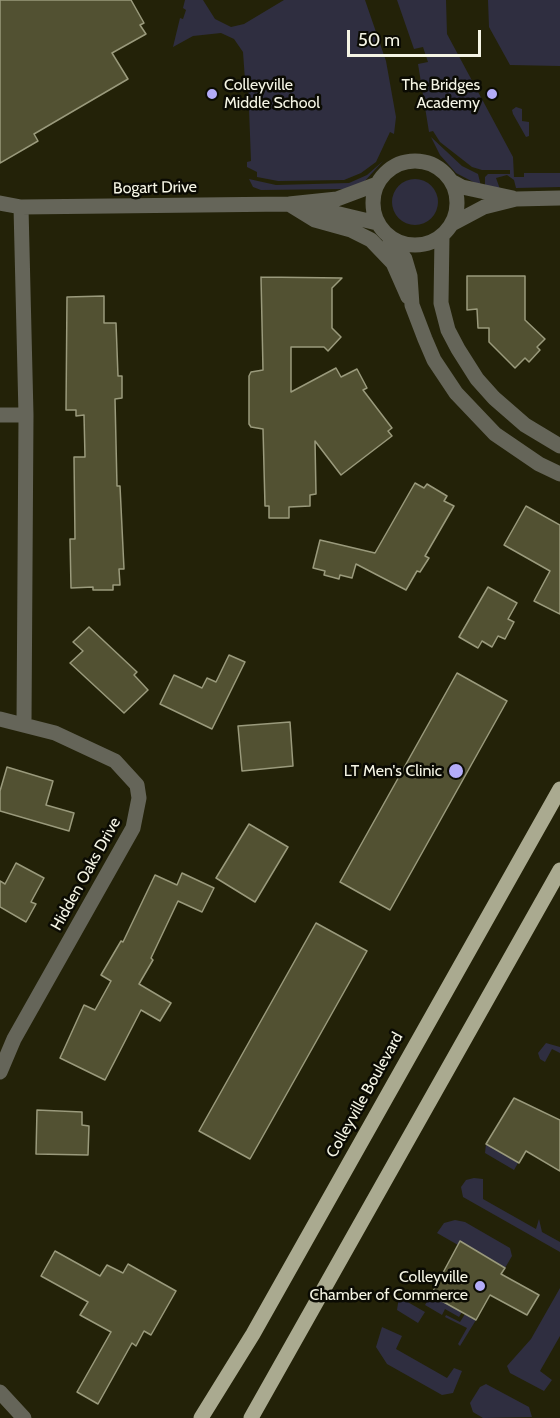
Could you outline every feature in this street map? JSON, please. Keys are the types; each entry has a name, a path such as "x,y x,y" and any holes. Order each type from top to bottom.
{"main road":[{"name":"Colleyville Boulevard","path":"201,1418 253,1334 560,789"},
{"path":"251,1418 560,870"}],"street":[{"path":"412,305 410,276 405,259 377,223 373,210 373,196 377,184 397,165 416,161 435,166 451,181 462,187 516,199"},
{"path":"451,181 457,202 447,230 441,303 448,330 477,379 494,398 543,438 560,446"},
{"name":"Bogart Drive","path":"0,203 21,207 289,204 337,199 377,184"},
{"path":"389,237 412,246 428,243 483,207 516,199 560,198"},
{"path":"289,204 315,220 351,230 371,240 393,263 434,360 467,407 495,434 520,452 560,474"},
{"name":"Bogart Drive","path":"289,204 352,215 377,223"},
{"path":"21,207 26,415 24,723"},
{"name":"Bogart Drive","path":"0,216 21,207"},
{"path":"434,360 458,349"},
{"path":"0,415 26,415"},
{"path":"520,452 543,438"},
{"name":"Hidden Oaks Drive","path":"0,719 24,723 56,733 115,761 137,785 139,811 133,828 14,1039 0,1072"},
{"path":"0,1392 22,1417"}],"shaded area":[{"path":"185,0 203,0 215,19 231,27 244,24 284,0 365,0 386,61 396,117 394,134 390,132 376,162 361,173 344,180 278,181 257,177 257,172 247,167 247,162 251,161 248,83 245,80 243,52 234,39 221,33 193,36 173,47 180,18 183,19 186,10 183,8"},
{"path":"397,0 446,0 447,34 513,157 514,177 524,177 524,173 560,173 560,187 516,188 514,180 507,175 496,178 500,189 485,187 485,177 488,174 510,174 510,170 482,170 472,167 440,142 433,131 429,132 418,64 428,62 423,47 414,49"},
{"path":"488,0 560,0 560,66 510,65 489,27"},
{"path":"516,107 522,109 522,121 529,122 529,136 526,137 513,114 512,110"},
{"path":"431,137 462,166 478,174 481,186 456,173 440,155"},
{"path":"383,161 363,183 345,189 261,190 253,187 249,179 276,185 349,183 367,175"},
{"path":"415,179 431,186 438,202 431,218 415,225 399,218 392,202 399,186"},
{"path":"546,1043 560,1047 560,1053 552,1049 545,1062 540,1059 538,1053"},
{"path":"486,1144 518,1163 514,1170 485,1153"},
{"path":"483,1179 483,1199 536,1229 539,1219 542,1232 560,1242 560,1252 463,1197 461,1187 466,1180"},
{"path":"455,1220 465,1222 510,1248 512,1256 505,1268 460,1241 458,1245 437,1233 444,1223"},
{"path":"560,1288 560,1336 540,1371 552,1380 544,1391 510,1373 507,1366 531,1339"},
{"path":"431,1295 462,1312 459,1317 445,1309 442,1315 425,1305"},
{"path":"399,1297 425,1312 418,1323 397,1310"},
{"path":"465,1314 476,1320 460,1346 458,1344 467,1328 445,1317 446,1315 460,1322"},
{"path":"382,1327 402,1336 396,1349 447,1378 454,1368 462,1371 453,1393 442,1395 387,1364 376,1347"},
{"path":"486,1384 529,1407 532,1417 483,1418 473,1412 470,1403 480,1387"}],"building":[{"path":"0,0 131,0 144,23 140,25 146,34 112,53 128,79 34,134 38,141 0,163"},
{"path":"467,276 525,276 525,320 545,339 537,347 540,350 529,362 525,358 515,368 489,342 489,328 478,328 477,309 467,310"},
{"path":"261,277 342,278 332,288 332,328 341,337 328,351 324,347 291,347 291,392 336,368 341,377 357,369 367,388 363,390 392,428 388,431 392,436 341,475 315,441 316,494 310,495 310,506 289,507 289,518 269,518 269,506 265,506 263,429 251,427 249,424 249,376 251,372 263,370"},
{"path":"104,296 104,323 116,323 118,376 122,376 122,398 115,399 117,486 120,486 124,569 119,569 120,585 113,585 113,590 93,590 93,587 71,588 70,539 75,539 74,457 85,457 84,415 76,416 76,410 66,410 67,297"},
{"path":"415,483 424,488 427,484 447,496 444,501 454,506 425,556 429,558 420,572 417,571 406,590 356,564 352,578 340,575 339,579 324,575 325,571 313,568 320,540 375,553"},
{"path":"526,506 560,525 560,614 534,601 550,571 504,545"},
{"path":"488,587 517,603 508,619 514,622 505,639 498,636 492,647 482,641 478,648 459,637"},
{"path":"89,627 137,672 134,675 148,690 124,713 70,663 83,651 73,642"},
{"path":"229,655 245,662 212,729 160,704 174,675 202,688 207,678 216,682"},
{"path":"457,673 507,701 390,910 340,882"},
{"path":"290,722 293,766 242,771 238,726"},
{"path":"7,767 53,781 46,805 74,813 69,831 0,811 0,791"},
{"path":"249,824 288,847 255,902 216,878"},
{"path":"16,863 44,878 31,902 36,904 26,922 0,907 0,881 5,884"},
{"path":"182,873 214,888 202,912 178,901 151,958 153,960 139,984 171,1003 160,1021 141,1010 105,1080 60,1058 84,1005 95,1010 111,981 101,975 121,941 123,942 155,875 177,885"},
{"path":"316,923 367,951 250,1159 199,1131"},
{"path":"514,1098 560,1120 560,1171 526,1151 519,1163 486,1144"},
{"path":"37,1110 82,1112 82,1125 89,1126 88,1155 36,1154"},
{"name":"Colleyville Chamber of Commerce","path":"460,1241 505,1268 501,1274 539,1295 527,1315 490,1295 476,1320 431,1295"},
{"path":"55,1251 100,1276 107,1265 123,1273 128,1264 176,1291 151,1335 144,1331 136,1346 132,1343 98,1404 77,1392 111,1332 80,1315 88,1302 41,1276"}],"place":[{"name":"Colleyville Middle School","path":"212,94"},
{"name":"The Bridges Academy","path":"492,94"},
{"name":"LT Men's Clinic","path":"456,771"},
{"name":"Colleyville Chamber of Commerce","path":"480,1286"}]}
